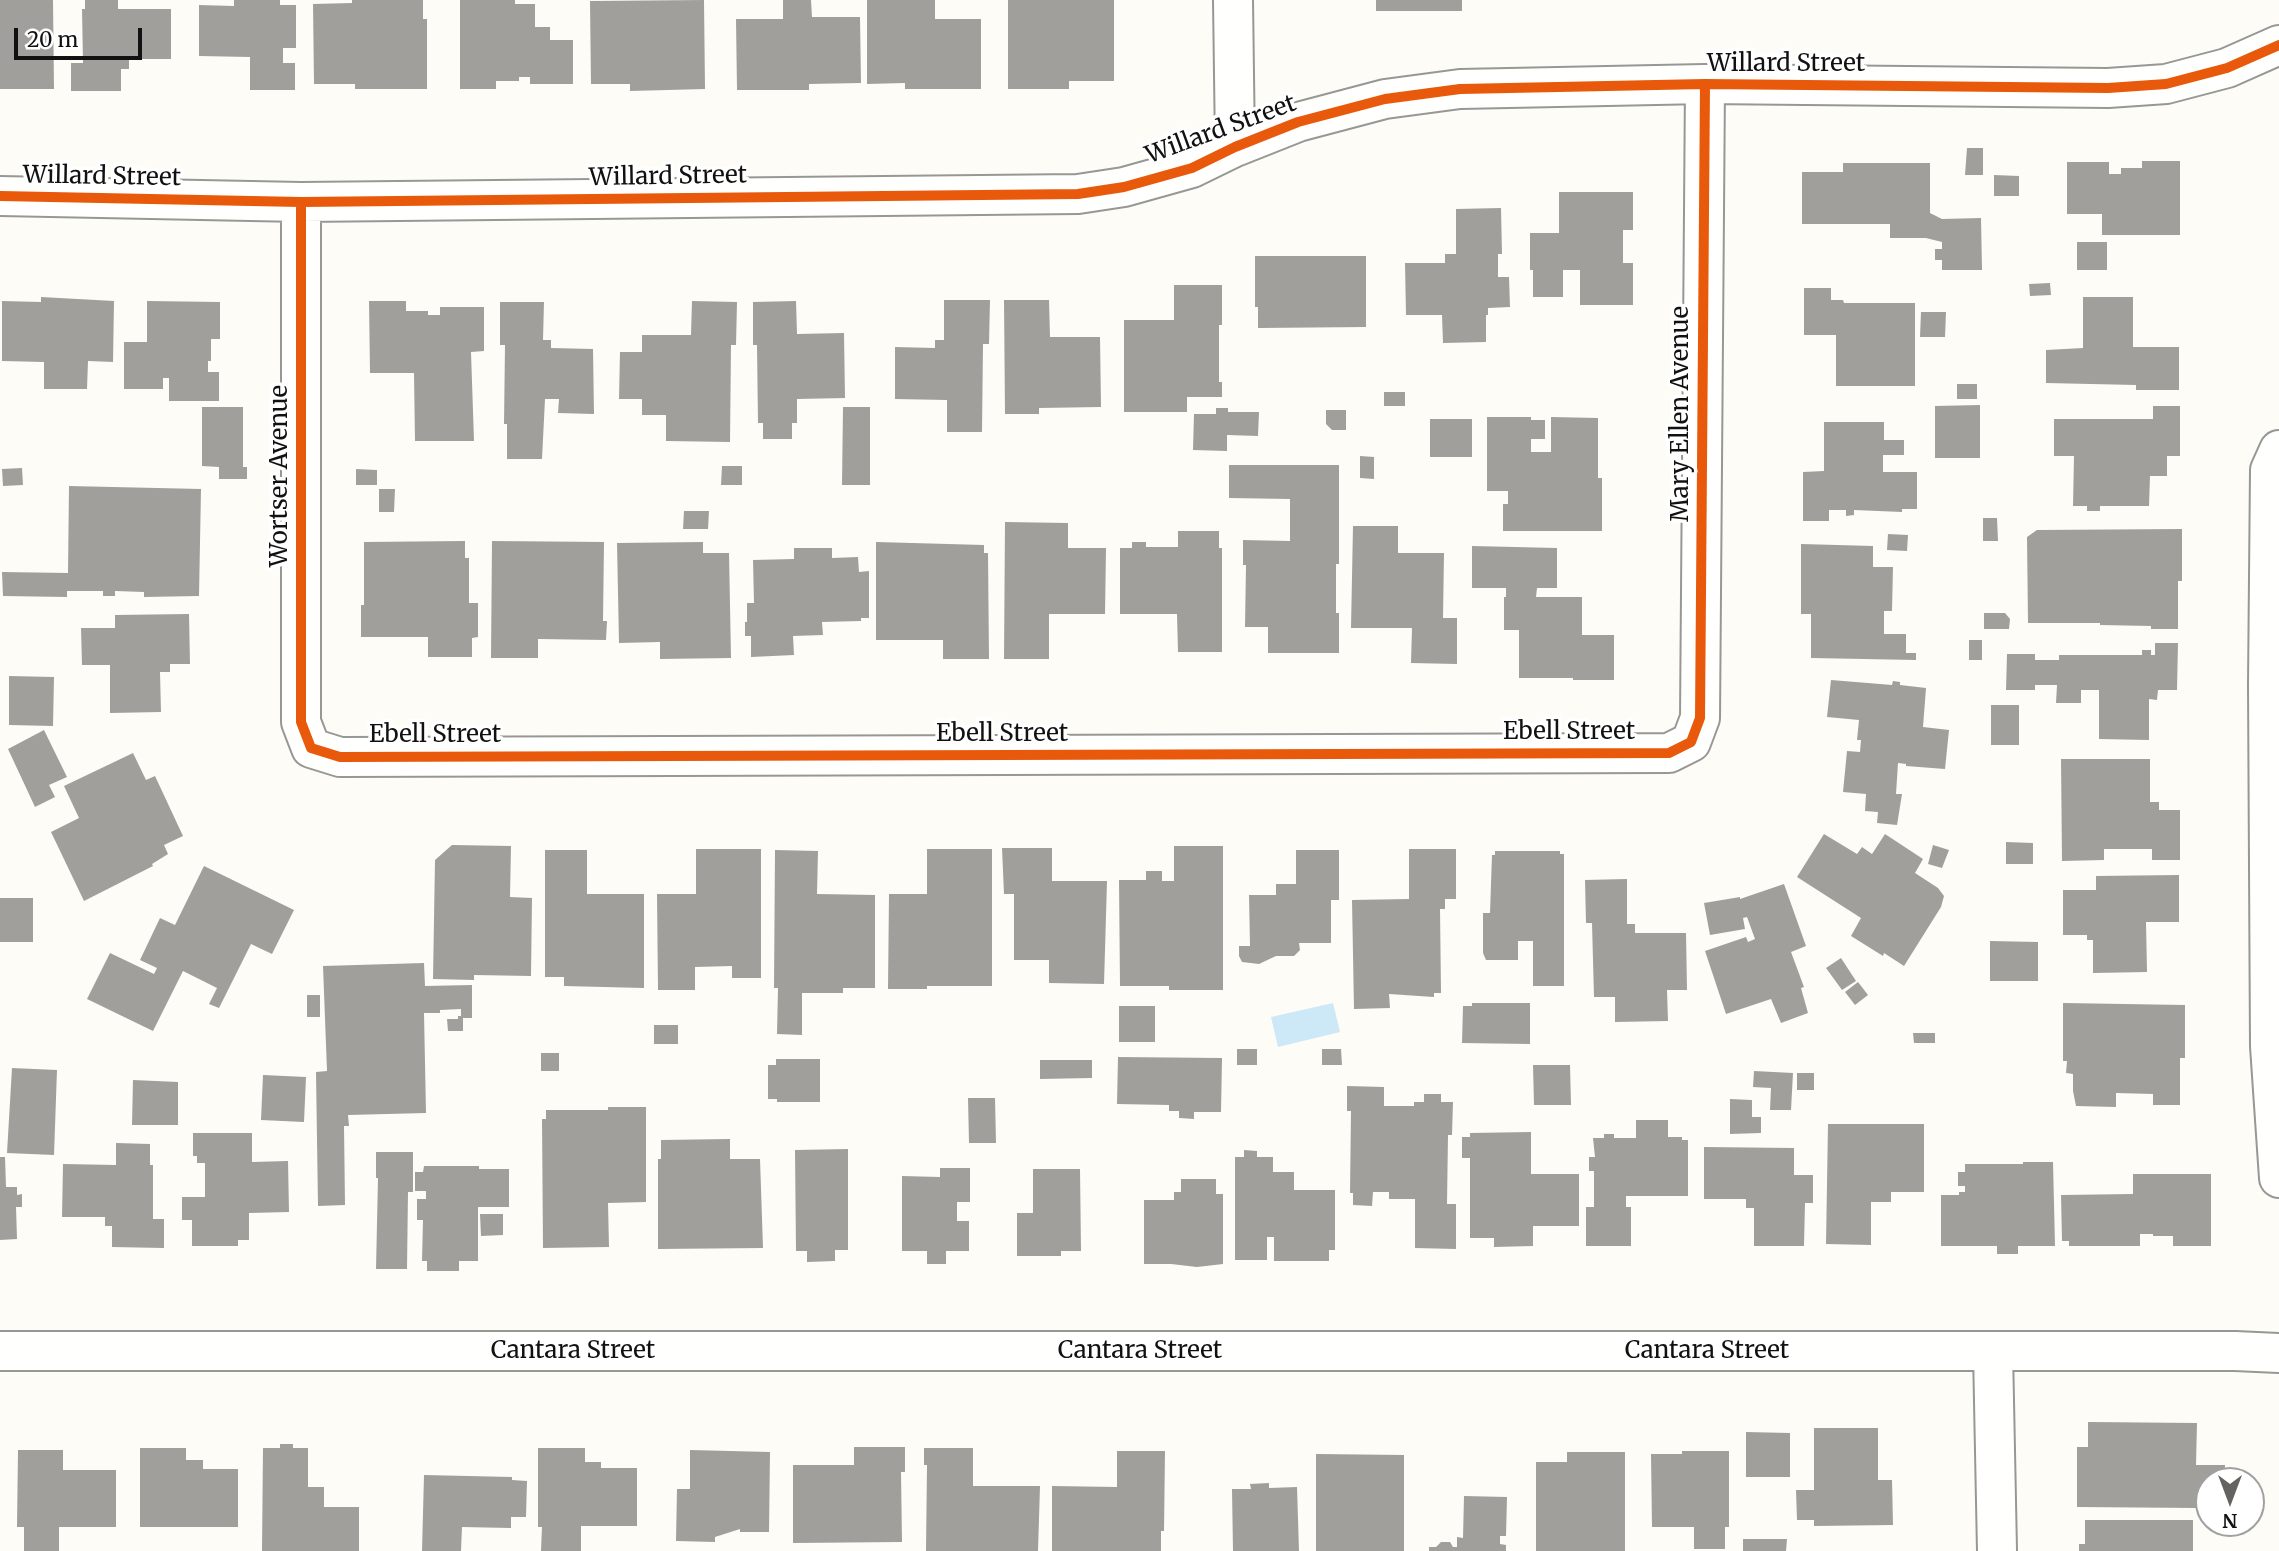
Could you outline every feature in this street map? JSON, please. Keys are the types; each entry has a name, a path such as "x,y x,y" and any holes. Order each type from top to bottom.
{"street":[{"path":"1233,0 1235,147"},
{"name":"Willard Street","path":"0,197 301,202 1078,194 1124,187 1192,168 1235,147 1298,122 1385,99 1460,89 1705,84 2094,88 2166,84 2227,68 2279,45"},
{"name":"Mary Ellen Avenue","path":"1691,742 1700,718 1705,84"},
{"name":"Wortser Avenue","path":"301,202 301,722 311,748"},
{"path":"2279,450 2270,470 2268,672 2270,1046 2279,1178"},
{"name":"Ebell Street","path":"311,748 340,757 1669,753 1691,742"},
{"name":"Cantara Street","path":"0,1351 2279,1353"},
{"path":"1993,1351 1997,1551"}],"water":[{"path":"1333,1003 1340,1032 1278,1047 1271,1017"}],"building":[{"path":"0,0 53,0 54,89 0,89"},
{"path":"85,0 118,0 118,9 171,9 171,59 129,59 129,69 121,69 121,91 71,91 71,63 83,63 82,9 85,9"},
{"path":"234,0 280,0 280,5 296,5 296,48 283,48 283,63 295,63 295,90 250,90 250,57 199,56 199,5 234,6"},
{"path":"352,0 423,0 423,19 427,19 427,89 355,89 355,84 314,84 313,4 352,3"},
{"path":"460,0 515,0 515,4 535,4 535,27 550,27 550,40 573,40 573,84 530,84 530,77 519,77 519,81 496,81 496,89 460,89"},
{"path":"704,0 705,89 630,91 630,84 591,84 590,1"},
{"path":"783,0 811,0 812,17 860,17 861,83 809,84 809,90 737,90 736,19 783,19"},
{"path":"867,0 935,0 935,19 981,19 981,89 905,89 905,83 867,84"},
{"path":"1008,0 1114,0 1114,81 1069,81 1069,89 1008,89"},
{"path":"1376,0 1462,0 1462,11 1376,11"},
{"path":"1967,148 1983,148 1983,175 1965,175"},
{"path":"2142,161 2180,161 2180,235 2102,235 2102,214 2067,214 2067,162 2109,162 2109,174 2121,174 2121,168 2142,168"},
{"path":"1843,163 1930,163 1930,213 1942,219 1981,218 1982,270 1942,270 1942,260 1935,260 1935,249 1942,249 1942,242 1926,238 1890,238 1890,224 1802,224 1802,172 1843,172"},
{"path":"1994,175 2019,176 2019,196 1994,196"},
{"path":"1559,192 1633,192 1633,230 1623,230 1623,263 1633,263 1633,305 1580,305 1580,270 1563,270 1563,297 1533,297 1530,233 1559,233"},
{"path":"1501,208 1502,254 1498,254 1498,277 1509,277 1510,307 1488,308 1486,342 1443,343 1442,315 1406,315 1405,263 1445,263 1445,254 1456,254 1456,209"},
{"path":"2077,242 2107,242 2107,270 2077,270"},
{"path":"1255,256 1366,256 1366,327 1258,328 1258,307 1255,307"},
{"path":"2050,283 2051,295 2030,296 2029,284"},
{"path":"1174,285 1222,285 1219,382 1222,382 1222,397 1187,397 1187,412 1124,412 1124,320 1174,320"},
{"path":"1804,288 1831,288 1831,300 1843,300 1844,303 1915,303 1915,386 1836,386 1836,335 1804,335"},
{"path":"41,297 114,301 113,362 88,361 87,389 44,389 44,362 2,361 2,301 41,302"},
{"path":"2083,297 2133,297 2133,347 2179,347 2179,390 2136,390 2136,385 2046,383 2046,350 2083,348"},
{"path":"944,300 990,300 989,344 983,344 982,432 947,432 947,400 895,399 895,347 935,348 935,340 944,340"},
{"path":"1004,300 1049,300 1050,337 1100,337 1101,407 1039,408 1039,414 1005,414"},
{"path":"147,301 220,302 220,339 211,339 211,361 208,361 208,372 219,372 219,401 169,401 169,378 163,378 163,389 124,389 124,342 147,342"},
{"path":"369,301 406,301 406,311 428,311 428,315 440,315 440,307 484,307 484,351 471,352 474,441 415,441 414,373 370,373"},
{"path":"692,301 737,302 736,345 731,345 730,442 666,441 666,415 642,415 642,399 619,399 620,352 642,352 642,335 691,335"},
{"path":"796,301 797,334 844,333 845,398 797,399 797,423 792,423 792,439 763,439 763,423 758,423 757,345 753,345 753,302"},
{"path":"500,302 544,302 543,340 551,340 551,348 593,349 594,414 558,413 559,399 545,399 542,459 507,459 507,424 504,424 505,345 500,345"},
{"path":"1921,312 1946,312 1945,337 1920,337"},
{"path":"1957,384 1977,384 1977,399 1957,399"},
{"path":"1384,392 1405,392 1405,406 1384,406"},
{"path":"1980,405 1980,458 1935,458 1935,406"},
{"path":"2153,406 2180,406 2180,456 2167,456 2167,476 2150,476 2149,506 2100,506 2100,511 2087,511 2087,506 2073,506 2074,456 2054,456 2054,419 2153,419"},
{"path":"202,407 243,407 243,467 247,467 247,479 219,479 219,467 202,466"},
{"path":"843,407 870,407 870,485 842,485"},
{"path":"1216,408 1228,408 1228,412 1259,412 1258,436 1227,435 1227,451 1193,450 1194,414 1216,414"},
{"path":"1326,410 1346,410 1346,430 1332,430 1326,424"},
{"path":"1487,417 1531,417 1531,420 1545,420 1545,439 1531,439 1531,452 1551,452 1551,417 1598,418 1598,478 1602,478 1602,531 1503,531 1503,504 1508,504 1508,491 1487,491"},
{"path":"1430,419 1472,419 1472,457 1430,457"},
{"path":"1824,422 1884,422 1884,440 1904,440 1904,455 1883,455 1883,472 1917,472 1917,509 1902,509 1902,512 1854,510 1854,515 1846,516 1846,510 1829,510 1829,521 1803,521 1803,472 1824,471"},
{"path":"1360,456 1374,457 1374,479 1360,478"},
{"path":"1229,465 1339,465 1336,613 1339,613 1339,653 1268,653 1268,627 1245,627 1246,565 1243,565 1243,540 1290,541 1290,499 1229,498"},
{"path":"722,466 742,466 742,485 721,485"},
{"path":"22,468 23,485 3,486 2,469"},
{"path":"356,469 377,470 377,485 356,485"},
{"path":"69,486 201,489 199,596 144,597 144,592 115,591 115,596 103,596 103,591 67,591 67,597 3,596 2,572 68,573"},
{"path":"379,489 395,489 394,512 379,512"},
{"path":"684,511 709,511 708,529 683,529"},
{"path":"1983,518 1997,518 1998,541 1983,541"},
{"path":"1005,522 1068,523 1068,548 1106,548 1105,614 1049,614 1049,659 1004,659"},
{"path":"1353,526 1398,526 1398,553 1444,553 1443,618 1457,618 1457,664 1411,663 1412,628 1351,628"},
{"path":"2182,529 2178,629 2100,623 2028,623 2027,537 2037,530"},
{"path":"1178,531 1219,531 1219,548 1222,548 1222,652 1178,652 1177,614 1120,614 1120,548 1132,548 1132,542 1146,542 1146,547 1178,547"},
{"path":"1888,534 1908,535 1907,551 1887,550"},
{"path":"465,541 465,558 469,558 469,603 478,603 478,637 472,638 472,657 428,657 428,637 361,637 364,542"},
{"path":"492,541 604,542 603,621 607,621 606,640 538,639 538,658 491,658"},
{"path":"703,542 703,553 729,553 731,658 660,659 660,642 619,643 617,543"},
{"path":"876,542 984,545 984,553 988,553 989,659 943,659 943,640 876,640"},
{"path":"1801,544 1873,546 1873,567 1893,567 1892,611 1884,611 1884,634 1906,634 1906,653 1916,653 1916,660 1811,658 1811,614 1801,614"},
{"path":"1472,546 1557,548 1557,588 1537,588 1536,597 1582,597 1582,635 1614,635 1614,680 1519,678 1519,630 1504,630 1506,588 1472,588"},
{"path":"794,548 832,548 832,558 858,557 859,572 869,571 869,618 861,618 861,621 822,622 823,635 793,636 794,655 751,657 751,636 745,636 745,622 747,603 754,603 753,560 794,559"},
{"path":"1984,613 2005,613 2010,619 2009,629 1984,629"},
{"path":"189,614 190,664 170,664 170,672 160,672 161,712 110,713 110,665 82,665 81,628 115,628 115,615"},
{"path":"1969,640 1982,640 1982,660 1969,660"},
{"path":"2155,643 2178,643 2177,690 2158,690 2157,700 2149,699 2149,740 2099,739 2099,690 2081,690 2081,703 2056,703 2057,685 2035,685 2035,690 2006,690 2007,654 2035,654 2035,660 2059,660 2059,655 2142,655 2142,650 2151,650 2151,655 2155,655"},
{"path":"9,676 54,677 53,726 9,725"},
{"path":"1831,680 1892,685 1893,681 1900,682 1900,685 1926,688 1923,727 1949,730 1945,769 1898,763 1896,794 1902,794 1897,825 1877,823 1878,812 1865,811 1866,794 1843,792 1847,751 1860,752 1861,740 1857,740 1859,720 1827,717"},
{"path":"1991,705 2019,705 2019,745 1991,745"},
{"path":"44,730 67,777 49,785 55,797 35,807 8,749"},
{"path":"133,753 146,780 155,776 183,836 164,845 168,854 152,864 153,866 84,901 51,832 79,818 64,786"},
{"path":"2061,759 2150,759 2150,802 2159,802 2159,810 2180,810 2180,860 2152,860 2152,849 2104,849 2104,860 2062,861"},
{"path":"1824,834 1857,854 1862,847 1872,854 1885,834 1923,859 1915,873 1938,888 1944,896 1941,907 1904,966 1851,936 1861,918 1797,877"},
{"path":"2006,842 2033,843 2033,864 2006,864"},
{"path":"452,845 511,846 510,897 532,898 531,976 474,975 474,980 433,979 435,860"},
{"path":"1933,845 1949,850 1942,868 1928,864"},
{"path":"1174,846 1223,846 1223,990 1120,986 1119,880 1146,880 1146,871 1162,871 1162,881 1174,881"},
{"path":"1002,848 1052,848 1052,881 1107,881 1104,984 1049,983 1049,960 1014,960 1014,894 1004,894"},
{"path":"696,849 761,849 761,978 732,978 732,966 695,967 695,990 658,990 657,894 696,894"},
{"path":"927,849 992,849 992,986 888,989 889,894 927,894"},
{"path":"1409,849 1456,849 1456,899 1445,899 1445,909 1440,909 1441,993 1434,993 1434,997 1389,994 1390,1008 1354,1009 1352,900 1409,899"},
{"path":"545,850 587,850 587,894 644,894 644,988 564,986 564,977 545,977"},
{"path":"775,850 818,851 817,894 875,895 875,988 843,988 843,993 802,993 802,1035 777,1034 778,988 774,988"},
{"path":"1296,850 1339,850 1339,900 1331,900 1331,943 1299,943 1300,950 1294,956 1276,956 1259,964 1242,962 1239,946 1250,946 1249,895 1276,895 1276,884 1296,884"},
{"path":"1495,851 1560,851 1560,854 1564,854 1564,986 1533,986 1533,941 1518,941 1518,960 1486,960 1483,953 1483,913 1490,913 1492,855 1495,855"},
{"path":"204,866 294,910 272,954 251,944 219,1008 209,1004 217,988 183,971 153,1031 87,999 110,953 154,974 157,968 140,960 160,918 175,925"},
{"path":"2179,875 2179,922 2146,922 2147,972 2093,973 2093,940 2087,940 2087,935 2063,935 2063,890 2096,890 2096,876"},
{"path":"1627,879 1627,924 1635,924 1635,933 1686,933 1687,990 1667,990 1668,1021 1615,1022 1615,997 1594,997 1592,923 1586,923 1585,880"},
{"path":"1784,884 1806,946 1791,952 1804,987 1801,988 1808,1013 1781,1023 1771,999 1726,1014 1705,951 1746,937 1748,942 1755,939 1747,917 1743,918 1745,929 1710,935 1704,903 1740,899"},
{"path":"0,898 33,898 33,942 0,942"},
{"path":"1990,941 2038,942 2038,981 1990,981"},
{"path":"1841,958 1856,981 1842,990 1826,968"},
{"path":"424,963 425,986 472,985 472,1018 463,1018 463,1031 448,1031 447,1019 458,1019 461,1009 424,1013 426,1113 348,1115 349,1126 344,1126 345,1205 318,1206 316,1072 327,1071 323,966"},
{"path":"1858,982 1868,995 1855,1005 1845,992"},
{"path":"307,995 320,995 320,1017 307,1017"},
{"path":"1472,1003 1530,1003 1530,1044 1462,1043 1463,1006 1472,1006"},
{"path":"2063,1003 2185,1005 2185,1058 2180,1058 2180,1105 2153,1105 2153,1094 2116,1093 2116,1107 2076,1106 2073,1074 2066,1073 2067,1061 2063,1061"},
{"path":"1119,1006 1155,1006 1155,1042 1119,1042"},
{"path":"654,1025 678,1025 678,1044 654,1044"},
{"path":"1913,1033 1935,1033 1935,1043 1914,1043"},
{"path":"1237,1049 1257,1049 1257,1065 1237,1065"},
{"path":"1322,1049 1341,1049 1342,1065 1322,1065"},
{"path":"541,1053 559,1053 559,1071 541,1071"},
{"path":"1118,1057 1222,1058 1221,1112 1194,1112 1194,1119 1179,1118 1179,1111 1169,1111 1169,1105 1117,1104"},
{"path":"776,1059 820,1059 820,1102 777,1102 777,1099 768,1099 768,1065 776,1065"},
{"path":"1040,1060 1092,1060 1092,1078 1040,1079"},
{"path":"1533,1065 1570,1065 1571,1105 1534,1105"},
{"path":"12,1068 57,1070 54,1155 7,1153"},
{"path":"1754,1071 1793,1073 1791,1110 1770,1110 1771,1088 1753,1087"},
{"path":"1797,1073 1814,1073 1814,1090 1797,1090"},
{"path":"263,1075 306,1077 304,1122 261,1120"},
{"path":"133,1080 178,1082 178,1125 132,1125"},
{"path":"1347,1086 1384,1087 1384,1106 1414,1106 1414,1102 1424,1102 1424,1094 1441,1094 1441,1102 1453,1102 1452,1135 1448,1135 1447,1204 1456,1204 1456,1249 1415,1248 1415,1199 1389,1199 1389,1192 1373,1192 1372,1206 1353,1205 1353,1193 1350,1193 1351,1111 1347,1111"},
{"path":"968,1098 995,1098 996,1143 969,1143"},
{"path":"1730,1099 1752,1100 1752,1117 1761,1117 1761,1133 1730,1134"},
{"path":"608,1107 646,1107 646,1202 608,1203 609,1247 543,1248 542,1119 546,1119 546,1110 608,1110"},
{"path":"1636,1120 1668,1120 1668,1137 1688,1140 1688,1196 1626,1196 1626,1207 1631,1207 1631,1246 1586,1246 1586,1207 1594,1207 1594,1171 1589,1171 1589,1157 1595,1157 1593,1138 1614,1134 1614,1138 1636,1138"},
{"path":"1828,1124 1924,1124 1924,1192 1891,1192 1891,1202 1871,1202 1871,1245 1826,1244"},
{"path":"1531,1132 1531,1174 1579,1174 1579,1226 1533,1226 1533,1246 1494,1247 1494,1238 1470,1238 1470,1158 1462,1158 1462,1137 1470,1137 1470,1133"},
{"path":"193,1133 252,1133 252,1162 288,1161 289,1212 249,1213 249,1240 238,1240 238,1246 192,1246 192,1220 182,1220 182,1197 205,1197 205,1163 197,1163 197,1156 193,1156"},
{"path":"730,1139 730,1159 760,1159 763,1248 658,1249 658,1159 661,1159 661,1140"},
{"path":"116,1143 150,1144 150,1165 153,1165 153,1219 164,1219 164,1248 112,1247 112,1226 105,1226 105,1217 62,1217 63,1164 116,1165"},
{"path":"1704,1147 1794,1148 1794,1175 1813,1175 1813,1203 1805,1203 1804,1246 1754,1246 1754,1208 1746,1208 1746,1199 1704,1199"},
{"path":"848,1149 848,1250 835,1250 835,1261 807,1262 807,1251 796,1251 795,1150"},
{"path":"1244,1150 1257,1151 1257,1157 1273,1157 1273,1172 1294,1172 1294,1190 1335,1190 1335,1250 1329,1250 1329,1261 1274,1261 1274,1237 1267,1237 1267,1260 1235,1260 1235,1157 1244,1157"},
{"path":"376,1152 413,1152 413,1192 408,1192 407,1269 376,1269"},
{"path":"0,1157 5,1157 6,1187 17,1187 17,1195 22,1194 22,1207 16,1207 17,1239 0,1240"},
{"path":"2053,1162 2055,1246 2018,1246 2018,1254 1997,1254 1997,1246 1941,1246 1941,1195 1959,1195 1959,1192 1965,1192 1965,1186 1958,1186 1958,1172 1965,1172 1965,1164"},
{"path":"424,1166 509,1169 509,1207 478,1207 478,1261 459,1261 459,1271 427,1271 427,1261 422,1261 423,1220 417,1220 417,1199 426,1199 426,1191 415,1191 415,1172 423,1172"},
{"path":"940,1168 970,1168 970,1202 957,1202 957,1221 969,1221 969,1251 946,1251 946,1264 927,1264 927,1251 902,1251 902,1176 940,1177"},
{"path":"1033,1169 1080,1169 1081,1251 1061,1251 1061,1256 1017,1256 1017,1213 1033,1213"},
{"path":"2133,1174 2211,1174 2211,1246 2173,1246 2173,1236 2153,1234 2140,1234 2140,1246 2069,1246 2069,1241 2062,1241 2061,1195 2133,1194"},
{"path":"1181,1179 1216,1179 1216,1194 1223,1194 1223,1264 1197,1267 1144,1264 1144,1200 1174,1200 1174,1192 1181,1192"},
{"path":"480,1214 503,1214 503,1235 481,1236"},
{"path":"2088,1422 2197,1423 2196,1465 2225,1467 2195,1467 2195,1508 2077,1507 2077,1447 2088,1447"},
{"path":"1814,1428 1878,1428 1878,1480 1892,1480 1893,1525 1814,1526 1814,1520 1797,1520 1796,1490 1814,1490"},
{"path":"1746,1432 1790,1433 1790,1477 1746,1477"},
{"path":"280,1444 293,1444 293,1448 308,1448 308,1487 324,1487 324,1507 359,1507 359,1551 262,1551 263,1448 280,1448"},
{"path":"854,1447 905,1447 905,1472 901,1472 902,1542 793,1543 793,1465 854,1465"},
{"path":"140,1448 186,1448 186,1460 203,1460 203,1469 238,1469 238,1527 140,1527"},
{"path":"538,1448 585,1448 585,1462 601,1462 601,1468 637,1468 637,1526 581,1526 581,1551 541,1551 542,1527 538,1527"},
{"path":"924,1448 973,1448 973,1486 1040,1486 1038,1551 926,1551 927,1465 924,1465"},
{"path":"18,1450 63,1450 63,1470 116,1470 116,1527 59,1527 59,1551 24,1551 24,1527 17,1527"},
{"path":"690,1450 770,1452 769,1532 740,1532 740,1529 715,1537 715,1542 676,1541 677,1489 690,1489"},
{"path":"1117,1451 1165,1451 1164,1531 1161,1531 1161,1551 1052,1551 1052,1486 1117,1487"},
{"path":"1682,1451 1729,1451 1729,1527 1725,1527 1725,1549 1694,1549 1694,1527 1652,1527 1651,1454 1682,1454"},
{"path":"1567,1452 1625,1452 1625,1551 1536,1551 1536,1462 1567,1462"},
{"path":"1316,1454 1404,1455 1404,1551 1316,1551"},
{"path":"424,1475 512,1477 512,1480 527,1481 526,1517 511,1517 511,1528 462,1527 461,1551 422,1551"},
{"path":"1269,1483 1269,1488 1297,1487 1299,1551 1233,1551 1232,1489 1251,1489 1250,1484"},
{"path":"1464,1496 1507,1497 1506,1536 1500,1536 1500,1544 1506,1545 1506,1551 1429,1551 1429,1547 1436,1547 1441,1542 1450,1542 1453,1547 1457,1547 1457,1537 1463,1538"},
{"path":"2085,1520 2193,1520 2193,1551 2079,1551 2079,1544 2085,1544"},
{"path":"1743,1539 1787,1539 1786,1551 1743,1551"}],"cycle path":[{"path":"0,196 301,202 1078,194 1124,187 1192,168 1235,147 1298,122 1385,99 1460,89 1705,84 2108,88 2166,84 2227,68 2279,45"},
{"path":"301,202 301,722 311,748 340,757 1669,753 1691,742 1700,718 1705,84"}]}
